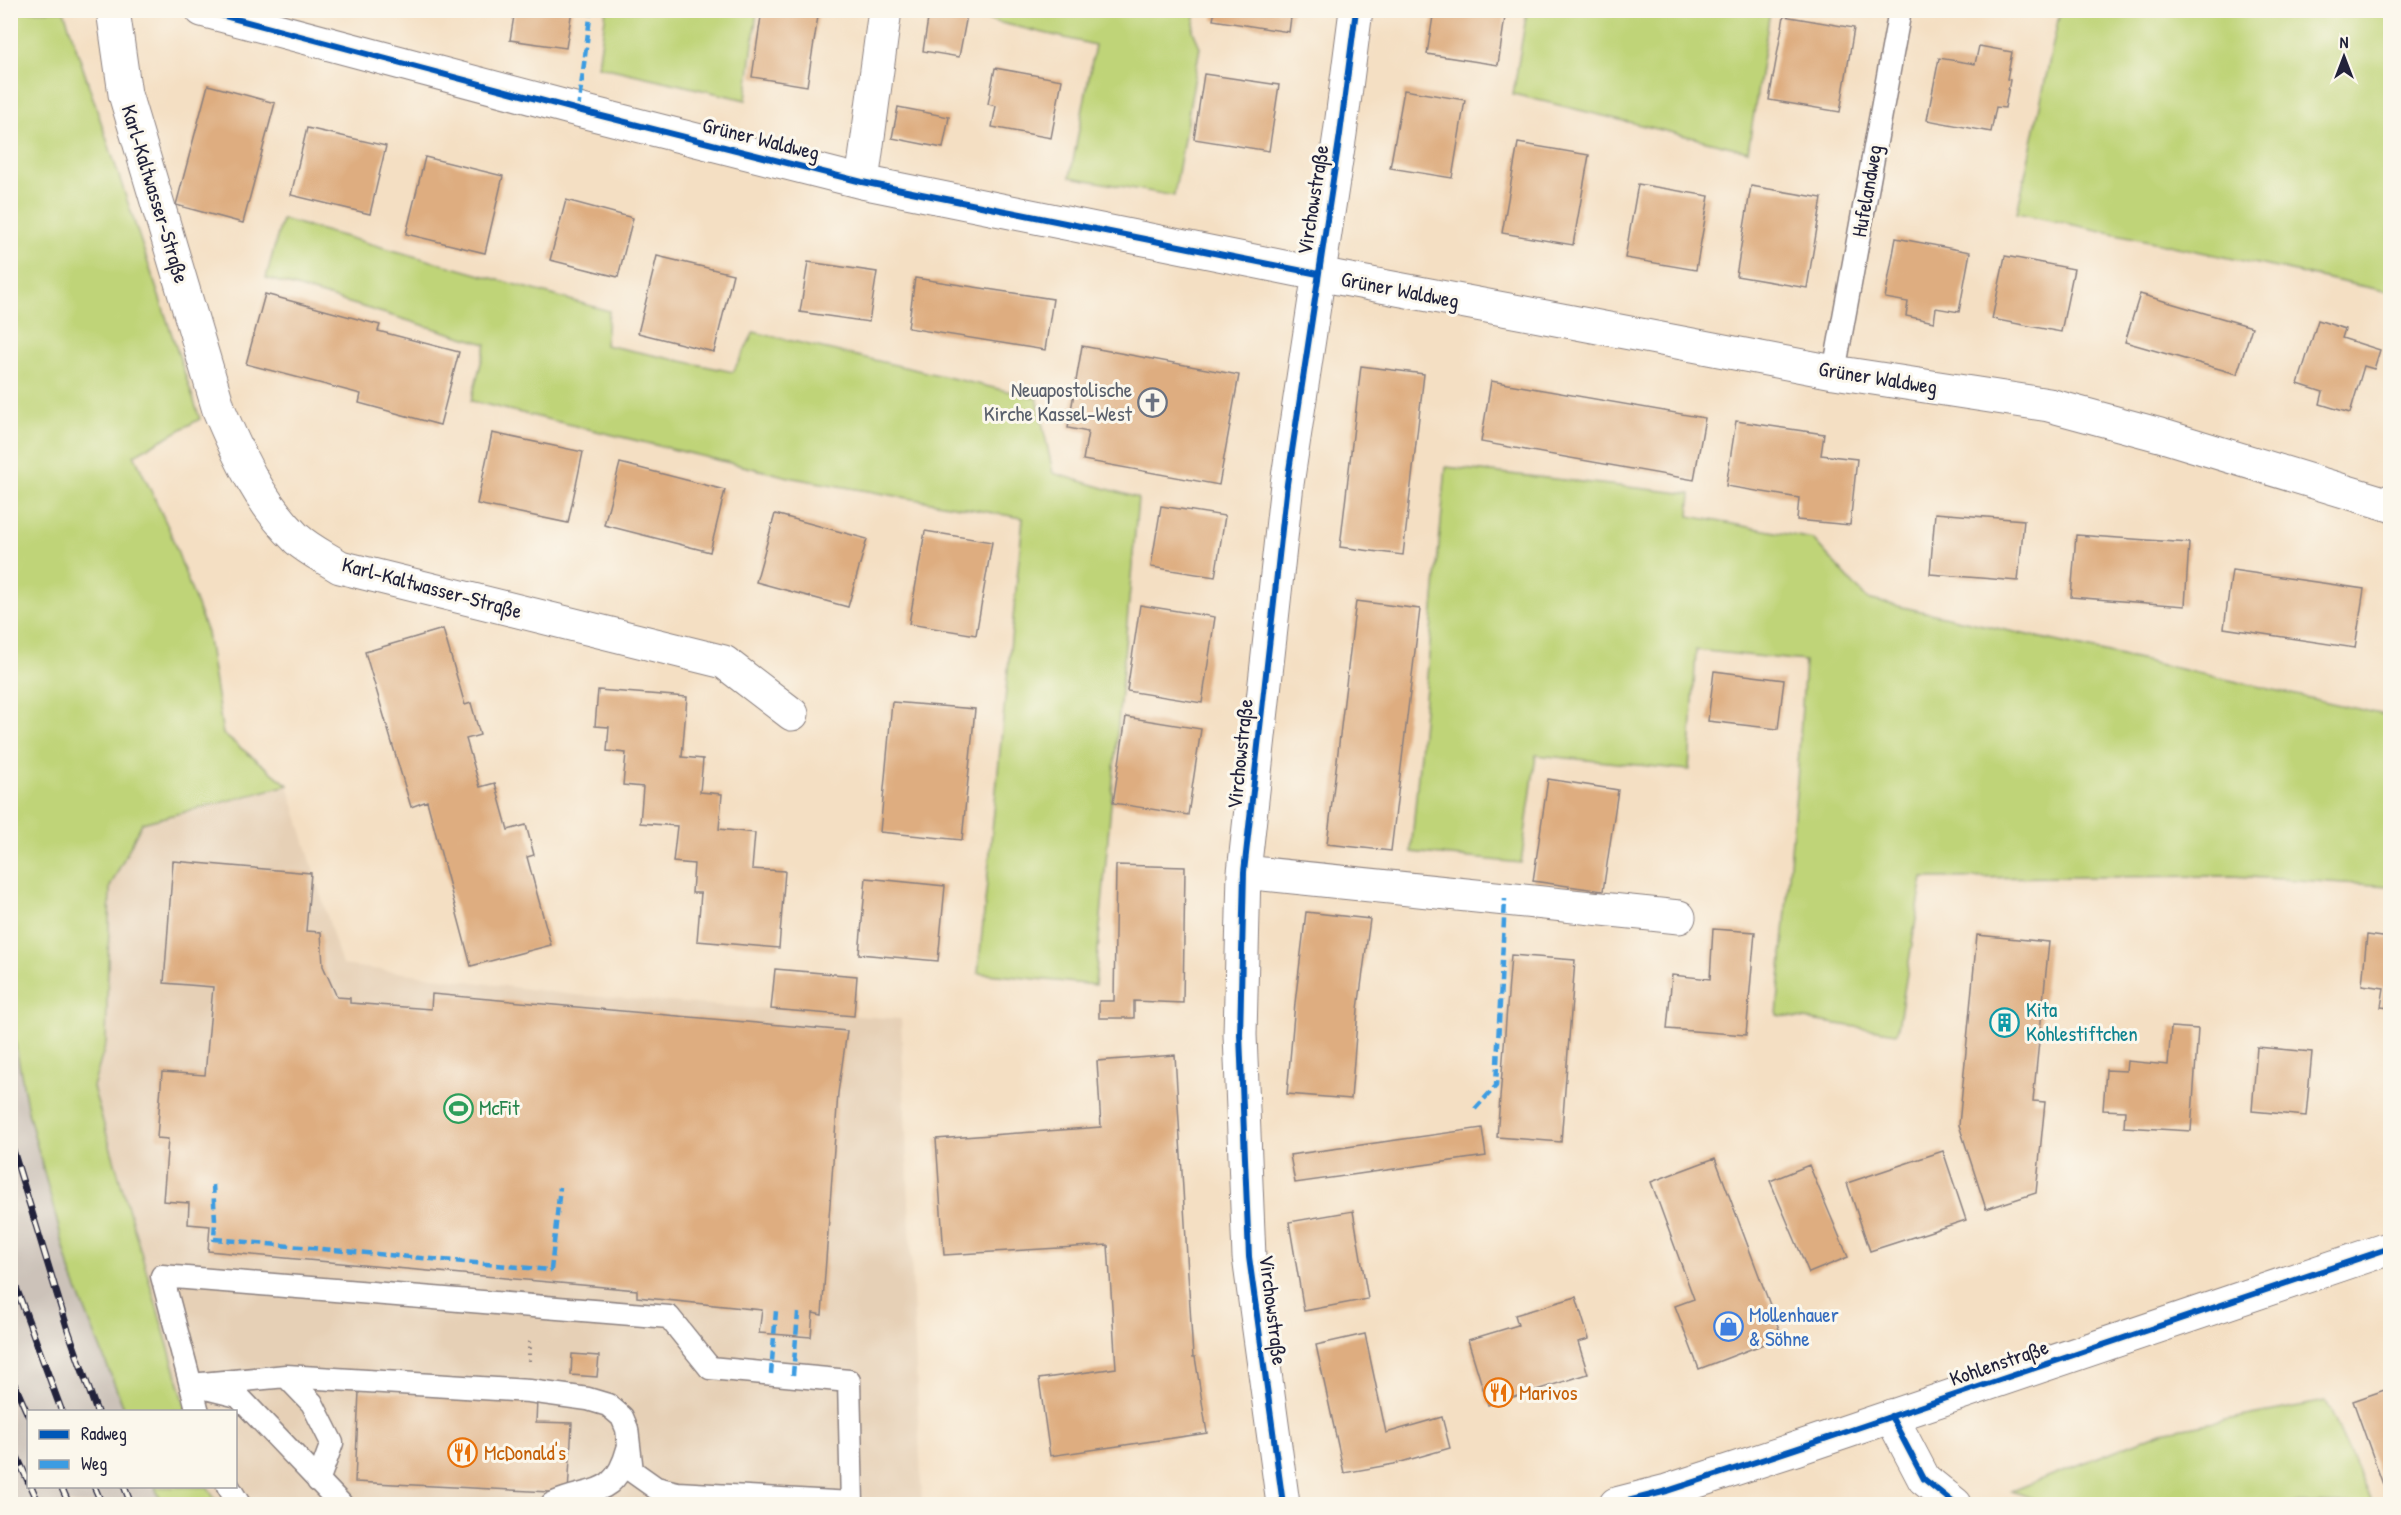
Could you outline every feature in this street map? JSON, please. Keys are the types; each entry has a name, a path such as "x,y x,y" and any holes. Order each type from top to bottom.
{"street":[{"name":"Karl-Kaltwasser-Straße","path":"113,10 125,94 219,410 238,454 266,504 299,540 340,567 724,662 792,714"},
{"name":"Grüner Waldweg","path":"202,10 578,110 862,182 1318,274 1834,372 2049,405 2160,435 2391,505"},
{"path":"862,182 885,10"},
{"name":"Virchowstraße","path":"1283,1504 1249,1257 1240,1035 1244,872 1287,484 1340,134 1356,10"},
{"path":"1244,872 1679,917"},
{"name":"Kohlenstraße","path":"1616,1504 1668,1498 1891,1416 2391,1248"},
{"path":"1891,1416 1924,1479 1955,1504"}],"lane":[{"name":"Hufelandweg","path":"1834,372 1900,10"},
{"path":"191,1385 286,1376 529,1391 588,1399 608,1405 622,1417 627,1429 632,1471 656,1488 677,1493 852,1504 849,1381 710,1368 669,1317 162,1276 197,1410"},
{"path":"286,1376 312,1403 332,1443 318,1481"},
{"path":"191,1385 238,1396 341,1504"},
{"path":"552,1504 604,1489 622,1470 628,1449"},
{"path":"229,1488 239,1504"},
{"path":"648,1504 677,1493"}],"shaded area":[{"path":"288,785 342,965 575,995 901,1019 922,1504 217,1504 209,1488 237,1488 237,1410 187,1410 93,1087 106,1043 110,887 141,823"},
{"path":"10,1020 28,1112 71,1274 125,1410 27,1410 27,1488 155,1488 162,1504 11,1504"}],"green space":[{"path":"990,10 1196,11 1193,31 1200,47 1174,196 1070,177 1095,45 988,20"},
{"path":"10,11 64,11 200,419 134,455 169,529 207,633 223,734 288,785 142,823 110,887 106,1043 93,1087 187,1410 125,1410 71,1274 28,1112 11,1020"},
{"path":"606,11 757,11 746,100 598,66"},
{"path":"1527,11 1770,11 1748,151 1513,94"},
{"path":"2060,11 2390,11 2390,292 2017,213"},
{"path":"282,219 609,311 605,345 733,372 754,332 1037,398 1053,473 1138,498 1095,985 978,973 1023,518 793,478 471,401 486,344 266,278"},
{"path":"1446,467 1691,494 1689,516 1813,539 1867,599 2390,716 2390,886 2232,876 1923,878 1897,1033 1777,1015 1805,661 1696,650 1689,770 1536,755 1521,863 1411,852"},
{"path":"2326,1401 2373,1504 2048,1504 2012,1491 2162,1432"},
{"path":"155,1488 209,1488 217,1504 162,1504"}],"building":[{"path":"515,10 572,10 566,48 510,40"},
{"path":"762,10 819,10 807,86 752,77"},
{"path":"912,10 968,10 959,57 923,51 928,19 910,16"},
{"path":"1215,10 1292,10 1289,32 1213,20"},
{"path":"1434,10 1506,10 1498,65 1427,54"},
{"path":"1784,16 1854,28 1840,112 1769,100"},
{"path":"1979,46 2012,52 2005,108 1996,107 1991,132 1927,120 1939,58 1975,64"},
{"path":"995,68 1062,80 1051,138 992,127 996,106 988,104"},
{"path":"1204,74 1279,85 1269,151 1194,139"},
{"path":"208,85 275,103 243,223 176,205"},
{"path":"1404,90 1465,100 1452,178 1390,168"},
{"path":"898,107 949,117 943,148 892,138"},
{"path":"307,128 386,146 370,214 291,195"},
{"path":"1518,143 1589,155 1573,245 1502,233"},
{"path":"425,157 503,176 485,253 406,234"},
{"path":"1638,184 1709,196 1696,270 1625,258"},
{"path":"1751,186 1822,198 1807,288 1736,276"},
{"path":"566,200 633,218 618,277 550,260"},
{"path":"1896,238 1970,252 1959,312 1936,308 1934,322 1906,316 1908,302 1885,298"},
{"path":"657,256 733,274 714,352 638,333"},
{"path":"2005,256 2074,269 2061,332 1992,319"},
{"path":"808,262 877,272 869,322 800,312"},
{"path":"915,278 1053,299 1045,350 908,328"},
{"path":"265,294 380,325 378,331 459,352 440,425 359,403 361,394 246,364"},
{"path":"2140,294 2252,327 2237,374 2125,342"},
{"path":"2318,320 2345,329 2342,338 2380,350 2374,369 2364,366 2350,413 2320,404 2323,392 2298,384"},
{"name":"Neuapostolische Kirche Kassel-West","path":"1082,346 1239,375 1219,485 1083,460 1088,432 1068,428"},
{"path":"1361,366 1424,374 1403,555 1340,547"},
{"path":"1491,381 1705,418 1694,480 1481,442"},
{"path":"1736,421 1824,434 1821,455 1857,459 1850,525 1797,520 1799,498 1726,486"},
{"path":"492,433 583,452 568,523 477,504"},
{"path":"620,463 725,490 710,552 604,525"},
{"path":"1161,506 1225,516 1215,577 1151,567"},
{"path":"1935,513 2024,520 2018,581 1930,574"},
{"path":"775,514 867,539 848,607 756,582"},
{"path":"925,531 992,542 976,635 909,624"},
{"path":"2076,535 2189,543 2185,606 2071,597"},
{"path":"2232,570 2364,589 2355,648 2224,628"},
{"path":"1356,601 1420,609 1391,851 1327,844"},
{"path":"1140,605 1215,617 1202,703 1127,691"},
{"path":"443,629 465,705 471,703 480,735 466,739 480,787 495,783 508,830 526,825 534,855 527,857 551,945 471,966 427,801 411,807 365,652"},
{"path":"1714,671 1784,680 1778,729 1708,721"},
{"path":"598,690 687,697 682,757 703,759 700,792 722,794 719,829 755,833 752,869 785,871 779,948 697,941 701,893 692,893 694,864 673,862 677,826 640,823 643,787 623,785 626,753 607,751 609,727 595,726"},
{"path":"892,702 975,709 962,840 880,832"},
{"path":"1126,717 1201,729 1188,815 1113,803"},
{"path":"1548,779 1618,790 1603,891 1533,881"},
{"path":"173,861 311,873 306,931 321,932 323,966 337,997 350,998 350,1003 431,1009 432,994 847,1031 838,1093 822,1315 813,1313 811,1337 759,1333 762,1310 637,1297 637,1290 208,1251 210,1226 188,1224 189,1203 163,1201 168,1139 157,1138 162,1072 205,1075 213,987 164,983"},
{"path":"1116,865 1185,867 1183,1003 1134,1001 1134,1018 1099,1018 1099,1001 1114,1001"},
{"path":"866,878 945,886 938,961 859,954"},
{"path":"1306,912 1370,919 1358,1009 1351,1099 1287,1094"},
{"path":"1713,929 1755,932 1746,1035 1667,1029 1672,975 1710,979"},
{"name":"Kita Kohlestiftchen","path":"1977,935 2049,942 2033,1101 2045,1102 2036,1193 1986,1209 1959,1125"},
{"path":"2367,935 2390,938 2390,1008 2381,1007 2384,988 2362,985"},
{"path":"1511,955 1575,960 1561,1142 1497,1137"},
{"path":"775,969 857,976 854,1016 771,1009"},
{"path":"2171,1027 2198,1029 2191,1131 2124,1127 2125,1111 2103,1110 2106,1070 2126,1071 2127,1061 2168,1065"},
{"path":"2257,1047 2312,1052 2306,1116 2252,1111"},
{"path":"1175,1055 1193,1357 1195,1357 1207,1433 1050,1456 1039,1379 1116,1368 1108,1245 944,1255 936,1139 1101,1127 1097,1061"},
{"path":"1482,1128 1486,1156 1295,1183 1290,1155"},
{"path":"1943,1151 1966,1220 1870,1251 1847,1183"},
{"path":"1715,1158 1782,1337 1699,1369 1675,1306 1694,1299 1651,1182"},
{"path":"1809,1165 1848,1257 1809,1273 1770,1181"},
{"path":"1353,1211 1368,1299 1304,1311 1289,1222"},
{"path":"1576,1297 1589,1339 1578,1342 1588,1374 1488,1405 1468,1340 1518,1325 1515,1315"},
{"path":"1365,1334 1386,1433 1442,1417 1450,1448 1394,1464 1344,1473 1316,1345"},
{"path":"572,1354 599,1356 597,1377 571,1375"},
{"path":"2390,1388 2390,1504 2353,1401"},
{"name":"McDonald's","path":"359,1391 537,1400 536,1422 572,1423 568,1493 355,1482"}],"railway":[{"path":"10,1140 67,1327 96,1410"},
{"path":"10,1271 61,1410"},
{"path":"10,1374 27,1413"},
{"path":"10,1441 27,1479"},
{"path":"32,1488 39,1504"},
{"path":"62,1488 69,1504"},
{"path":"95,1488 102,1504"},
{"path":"125,1488 131,1504"}],"marked path":[{"path":"578,110 591,10"},
{"path":"1475,1109 1496,1086 1505,899"},
{"path":"213,1185 214,1239 551,1270 560,1187"},
{"path":"771,1374 776,1311"},
{"path":"793,1375 798,1313"}],"cycle path":[{"path":"202,10 578,110 862,182 1318,274"},
{"path":"1283,1504 1249,1257 1240,1035 1244,872 1287,484 1340,134 1356,10"},
{"path":"1616,1504 1667,1491 1795,1449 2390,1248"},
{"path":"1891,1416 1924,1479 1955,1504"}],"place":[{"name":"Neuapostolische Kirche Kassel-West","path":"1153,402"},
{"name":"Kita Kohlestiftchen","path":"2005,1022"},
{"name":"McFit","path":"458,1108"},
{"name":"Mollenhauer & Söhne","path":"1728,1327"},
{"name":"Marivos","path":"1498,1393"},
{"name":"McDonald's","path":"463,1453"}]}
